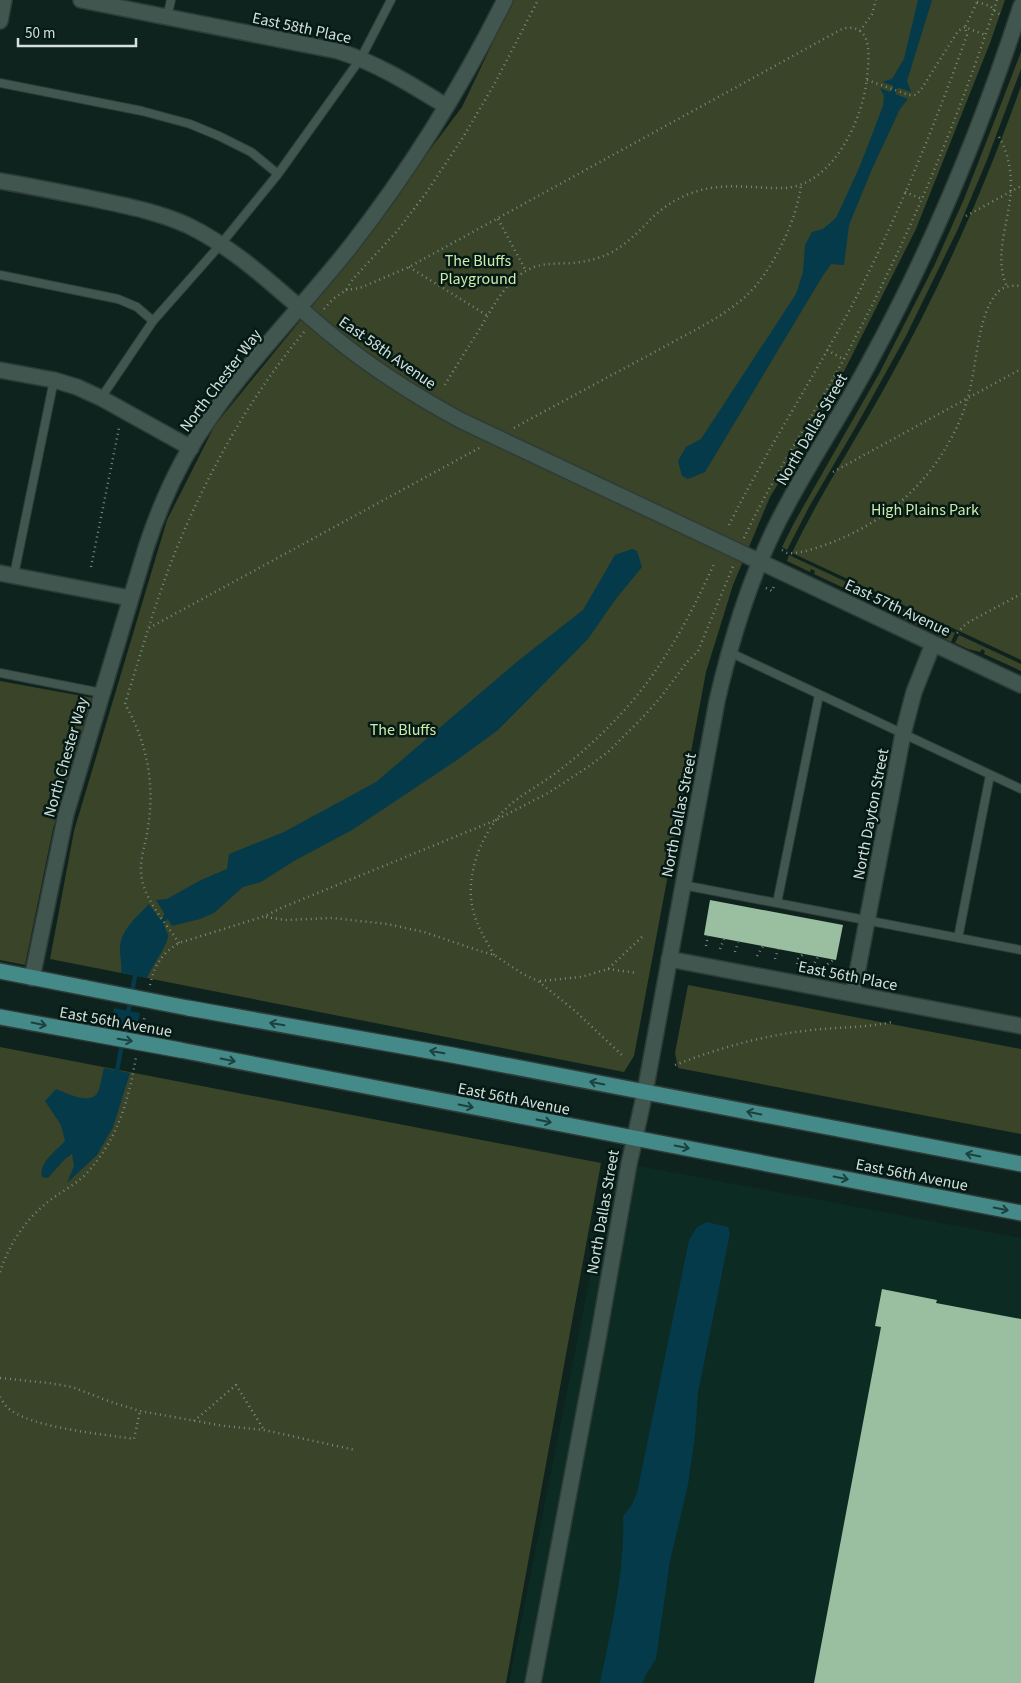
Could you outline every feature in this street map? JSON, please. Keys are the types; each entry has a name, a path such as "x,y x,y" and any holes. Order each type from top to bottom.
{"main road":[{"name":"East 56th Avenue","path":"0,971 1021,1164"},
{"name":"East 56th Avenue","path":"0,1017 180,1050 1021,1213"}],"street":[{"path":"0,21 4,0"},
{"name":"East 58th Place","path":"80,0 323,48 361,58 446,106"},
{"name":"North Chester Way","path":"32,978 64,822 130,598 161,506 191,448 209,418 228,392 352,245 395,186 476,56 505,0"},
{"name":"North Dallas Street","path":"534,1683 634,1139 645,1092 717,701 729,652 760,562 787,505 870,362 922,259 973,141 1021,6"},
{"name":"East 58th Avenue","path":"0,180 139,208 185,224 221,244 241,258 360,357 395,382 435,406 506,442 760,562"},
{"path":"0,370 54,380 76,387 101,398 191,448"},
{"name":"East 57th Avenue","path":"760,562 1021,685"},
{"path":"7,574 130,598"},
{"name":"North Dayton Street","path":"853,994 903,734 914,692 933,644"},
{"name":"East 56th Place","path":"669,959 1021,1026"}],"lane":[{"path":"167,17 171,0"},
{"path":"101,398 153,321 221,244 278,174 361,58 390,0"},
{"path":"0,83 142,111 190,124 251,152 278,174"},
{"path":"0,275 118,299 137,307 153,321"},
{"path":"7,574 54,380"},
{"path":"729,652 1021,790"},
{"path":"0,673 102,693"},
{"path":"777,903 819,695"},
{"path":"958,938 990,775"},
{"path":"683,885 1021,950"}],"path":[{"path":"328,304 346,290 412,211 450,157 495,83 538,0"},
{"path":"860,31 872,14 876,0"},
{"path":"754,537 746,533 762,500 844,359 896,257 960,106 997,0"},
{"path":"729,525 756,473 860,290 906,192 946,94 966,35 965,27 977,1 990,6 997,13 1007,16"},
{"path":"346,290 360,288 409,267 842,29 852,27 860,31 867,42 867,80 854,123 839,151 822,172 808,182 786,188 719,186 697,191 668,205 636,235 607,254 585,261 545,264 526,271 506,289 443,388"},
{"path":"867,80 913,96 919,92 958,31 965,27"},
{"path":"965,27 986,35"},
{"path":"999,138 1007,154 1011,192 1001,257 1003,279 1006,287"},
{"path":"518,426 698,328 734,306 747,295 766,273 780,249 800,196 801,185"},
{"path":"966,216 1021,186"},
{"path":"906,192 922,199"},
{"path":"497,219 526,271"},
{"path":"409,267 488,316"},
{"path":"782,550 788,553 804,551 835,541 865,528 898,504 918,486 940,457 955,430 968,398 980,336 988,309 997,293 1006,287 1013,285 1021,286"},
{"path":"179,943 151,901 142,880 141,864 150,817 150,777 141,739 133,717 125,704 172,560 209,479 254,402 301,336"},
{"path":"827,350 844,359"},
{"path":"833,472 1021,369"},
{"path":"91,567 119,428"},
{"path":"149,628 483,446"},
{"path":"494,955 475,919 471,890 472,872 490,829 510,805 575,758 633,700 674,643 697,603 714,564"},
{"path":"150,986 158,962 171,948 179,943 265,916 496,820 568,781 608,752 639,722 698,651 733,566"},
{"path":"730,572 738,576"},
{"path":"766,588 772,591 775,584"},
{"path":"957,633 967,623 1021,594"},
{"path":"265,916 285,920 350,919 387,924 424,932 494,955 516,970 538,981 581,1016 622,1055"},
{"path":"608,969 644,935"},
{"path":"706,946 708,936"},
{"path":"720,949 724,939"},
{"path":"735,952 738,942"},
{"path":"757,956 763,946"},
{"path":"775,960 778,949"},
{"path":"797,964 798,959 803,954"},
{"path":"812,967 818,957"},
{"path":"826,970 828,964 833,960"},
{"path":"538,981 581,977 608,969 637,973"},
{"path":"141,1032 145,1013"},
{"path":"675,1065 736,1044 774,1036 892,1022"},
{"path":"0,1272 13,1241 23,1227 43,1205 84,1175 102,1156 114,1135 122,1115 138,1050"},
{"path":"0,1378 49,1383 72,1388 140,1411 224,1426 264,1430 356,1450"},
{"path":"194,1421 236,1385 264,1430"},
{"path":"0,1397 8,1408 25,1418 57,1427 134,1439 140,1411"}],"shaded area":[{"path":"613,1161 1021,1238 1021,1683 509,1683"}],"green space":[{"name":"The Bluffs","path":"513,0 1005,0 990,43 916,229 830,399 770,497 733,585 706,672 634,1056 624,1072 50,959 74,831 167,520 215,425 312,306 462,107"},
{"path":"1021,52 1021,69 987,160 958,229 906,336 809,507 787,550 782,547 794,523 880,372 935,264 964,199"},
{"name":"High Plains Park","path":"1021,86 1021,660 792,553 924,314 976,202"},
{"path":"789,555 921,617 917,625 899,617 893,611 814,574 815,571 811,569 810,572 787,561"},
{"path":"925,619 955,633 951,642 921,627"},
{"path":"959,635 1021,664 1021,671 984,654 985,651 982,649 980,652 955,643"},
{"path":"0,681 93,698 53,829 25,965 0,960"},
{"path":"688,985 1021,1049 1021,1134 678,1068 675,1053"},
{"path":"0,1047 601,1163 506,1683 0,1683"}],"water":[{"path":"918,0 932,0 907,81 911,92 882,82 892,79 904,59"},
{"path":"880,88 908,99 900,109 849,225 844,265 831,264 822,277 705,472 688,479 682,476 678,461 686,447 701,439 796,294 803,272 805,245 812,232 823,229 836,218 860,166 883,106 884,96"},
{"path":"632,549 637,551 642,567 615,600 588,639 498,730 457,760 352,830 294,861 261,882 243,887 214,913 200,919 172,926 156,900 167,899 201,880 227,869 229,854 284,832 376,782 518,661 583,610 615,555"},
{"path":"149,904 167,931 168,938 166,943 147,978 121,973 120,949 123,936 130,924"},
{"path":"114,1008 140,1013 137,1028 112,1022"},
{"path":"104,1068 130,1073 113,1127 97,1155 67,1183 74,1166 72,1154 48,1178 42,1177 45,1162 65,1141 61,1125 45,1101 56,1089 78,1097 90,1098 95,1096 99,1089"},
{"path":"707,1222 728,1227 730,1233 698,1393 695,1435 688,1485 670,1561 656,1659 645,1676 643,1683 600,1683 620,1579 623,1516 631,1506 637,1493 689,1240 697,1227"}],"building":[{"path":"710,900 843,925 836,960 704,935"},
{"path":"882,1289 937,1300 936,1303 1021,1319 1021,1683 814,1683 881,1327 875,1326"}],"waterway":[{"path":"891,98 898,82"},
{"path":"159,930 168,912"},
{"path":"116,1076 136,971"}],"park label":[{"name":"The Bluffs Playground","path":"478,269"}]}
